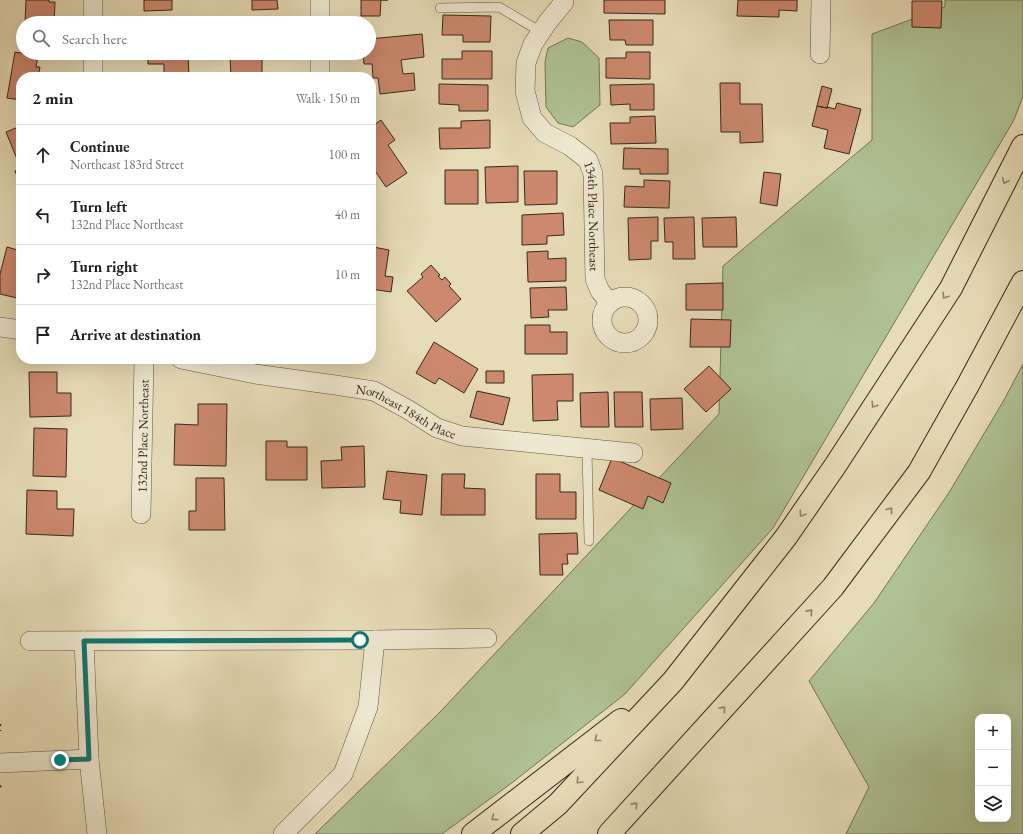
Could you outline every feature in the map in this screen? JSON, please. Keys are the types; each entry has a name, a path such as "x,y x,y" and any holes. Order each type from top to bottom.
{"highway":[{"path":"522,834 558,804 673,681 786,537 835,466 951,288 1023,146"},
{"path":"609,834 837,581 919,472 968,385 1023,282"},
{"path":"473,834 673,681"}],"street":[{"path":"93,16 94,0"},
{"path":"320,0 320,16"},
{"name":"134th Place Northeast","path":"564,0 533,44 526,63 525,91 532,118 545,133 570,146 588,160 593,174 595,279 600,291 610,303"},
{"path":"820,54 821,0"},
{"path":"93,60 93,72"},
{"path":"320,60 320,72"},
{"path":"0,327 16,329"},
{"name":"132nd Place Northeast","path":"141,514 144,364"},
{"name":"Northeast 184th Place","path":"206,364 255,374 374,391 437,428 462,436 633,453"},
{"path":"30,641 375,640 487,638"},
{"path":"283,834 343,774 368,707 375,640"},
{"path":"84,641 89,759 97,834"},
{"path":"0,763 89,759"}],"lane":[{"path":"440,8 499,7 541,32"},
{"path":"587,449 589,541"}],"green space":[{"path":"945,0 1023,0 1023,96 1014,120 773,528 625,694 513,782 442,834 315,834 441,711 719,414 723,266 872,140 872,34 945,7"},
{"path":"568,38 582,42 599,58 600,105 573,127 558,123 546,107 545,62 548,48"},
{"path":"1023,364 1023,834 846,834 869,787 809,681 874,603 950,491 1004,400"}],"building":[{"path":"26,0 49,0 49,2 55,2 54,16 25,16"},
{"path":"144,0 172,0 172,10 144,11"},
{"path":"252,0 277,0 278,9 252,10"},
{"path":"361,0 381,0 380,16 361,16"},
{"path":"604,0 665,0 665,14 604,13"},
{"path":"738,0 797,0 797,11 779,10 779,17 737,16"},
{"path":"912,1 942,1 941,28 912,27"},
{"path":"443,15 491,16 490,42 463,42 463,35 442,35"},
{"path":"609,20 653,20 653,45 626,45 625,40 610,40"},
{"path":"422,34 424,57 401,60 403,74 414,73 415,90 380,94 376,72 373,72 372,64 364,64 364,60 376,60 376,38"},
{"path":"462,51 492,51 492,79 442,79 442,59 462,59"},
{"path":"15,52 16,60 37,60 36,67 40,67 39,72 16,72 16,99 7,98"},
{"path":"626,52 650,52 650,79 606,78 606,58 626,58"},
{"path":"148,60 188,60 189,72 164,72 164,64 148,64"},
{"path":"230,60 262,60 262,72 231,72"},
{"path":"720,83 740,83 740,104 762,104 763,142 740,143 740,132 721,132"},
{"path":"439,84 488,85 488,111 459,111 459,105 439,104"},
{"path":"654,84 654,110 630,110 630,104 611,105 610,85"},
{"path":"822,86 832,89 827,108 817,106"},
{"path":"837,103 861,109 849,154 824,148 828,130 812,126 817,106 835,109"},
{"path":"655,116 656,143 611,144 610,123 630,123 630,117"},
{"path":"381,120 395,140 388,145 407,173 386,187 376,172 376,124"},
{"path":"490,120 490,148 440,149 439,128 461,128 461,121"},
{"path":"16,128 16,157 6,132"},
{"path":"624,148 668,149 668,174 640,174 640,169 623,169"},
{"path":"518,166 518,202 486,203 485,167"},
{"path":"445,170 478,170 478,204 445,204"},
{"path":"524,171 557,171 557,204 525,205"},
{"path":"764,172 781,174 777,206 760,203"},
{"path":"644,180 670,181 669,208 624,207 625,186 644,187"},
{"path":"563,213 564,235 547,236 547,244 522,245 522,215"},
{"path":"658,217 658,241 651,241 651,259 629,260 628,218"},
{"path":"694,217 695,259 673,259 673,242 665,242 664,218"},
{"path":"736,217 737,247 703,247 702,218"},
{"path":"7,247 16,250 16,298 0,294 0,274"},
{"path":"376,248 389,250 385,276 393,277 391,292 376,290"},
{"path":"548,251 548,259 566,258 566,281 528,282 527,252"},
{"path":"431,265 440,275 438,276 442,280 445,277 451,284 449,286 461,299 436,322 407,291 423,277 421,274"},
{"path":"723,283 723,310 686,310 686,284"},
{"path":"566,287 567,310 548,310 549,317 531,318 530,288"},
{"path":"691,319 731,320 730,347 690,347"},
{"path":"525,325 550,325 550,332 567,332 567,354 525,354"},
{"path":"434,342 478,369 464,393 439,378 435,384 416,373"},
{"path":"709,366 731,389 706,412 684,389"},
{"path":"486,371 504,371 504,383 486,383"},
{"path":"29,372 57,372 57,393 71,393 71,416 30,417"},
{"path":"573,374 573,401 557,401 558,420 533,421 532,375"},
{"path":"477,391 510,398 503,425 470,417"},
{"path":"608,392 609,427 581,427 580,393"},
{"path":"614,392 642,392 643,427 615,427"},
{"path":"682,398 683,429 651,430 650,399"},
{"path":"198,404 227,404 226,466 174,465 175,424 198,425"},
{"path":"34,428 67,429 66,477 33,476"},
{"path":"266,441 287,441 287,447 307,447 307,480 266,480"},
{"path":"364,446 365,487 322,488 321,461 342,460 341,447"},
{"path":"612,458 671,483 663,503 648,496 643,509 599,490"},
{"path":"387,471 427,475 422,515 400,513 401,501 383,499"},
{"path":"442,474 465,474 464,488 485,489 485,515 441,515"},
{"path":"536,474 560,474 560,492 576,492 576,519 536,519"},
{"path":"196,478 224,478 225,530 189,530 189,511 196,511"},
{"path":"27,490 57,491 57,509 74,509 73,536 26,534"},
{"path":"577,533 578,554 567,554 568,564 562,564 563,575 540,575 539,534"}],"route":[{"path":"60,760 89,759 84,641 360,640"}]}
